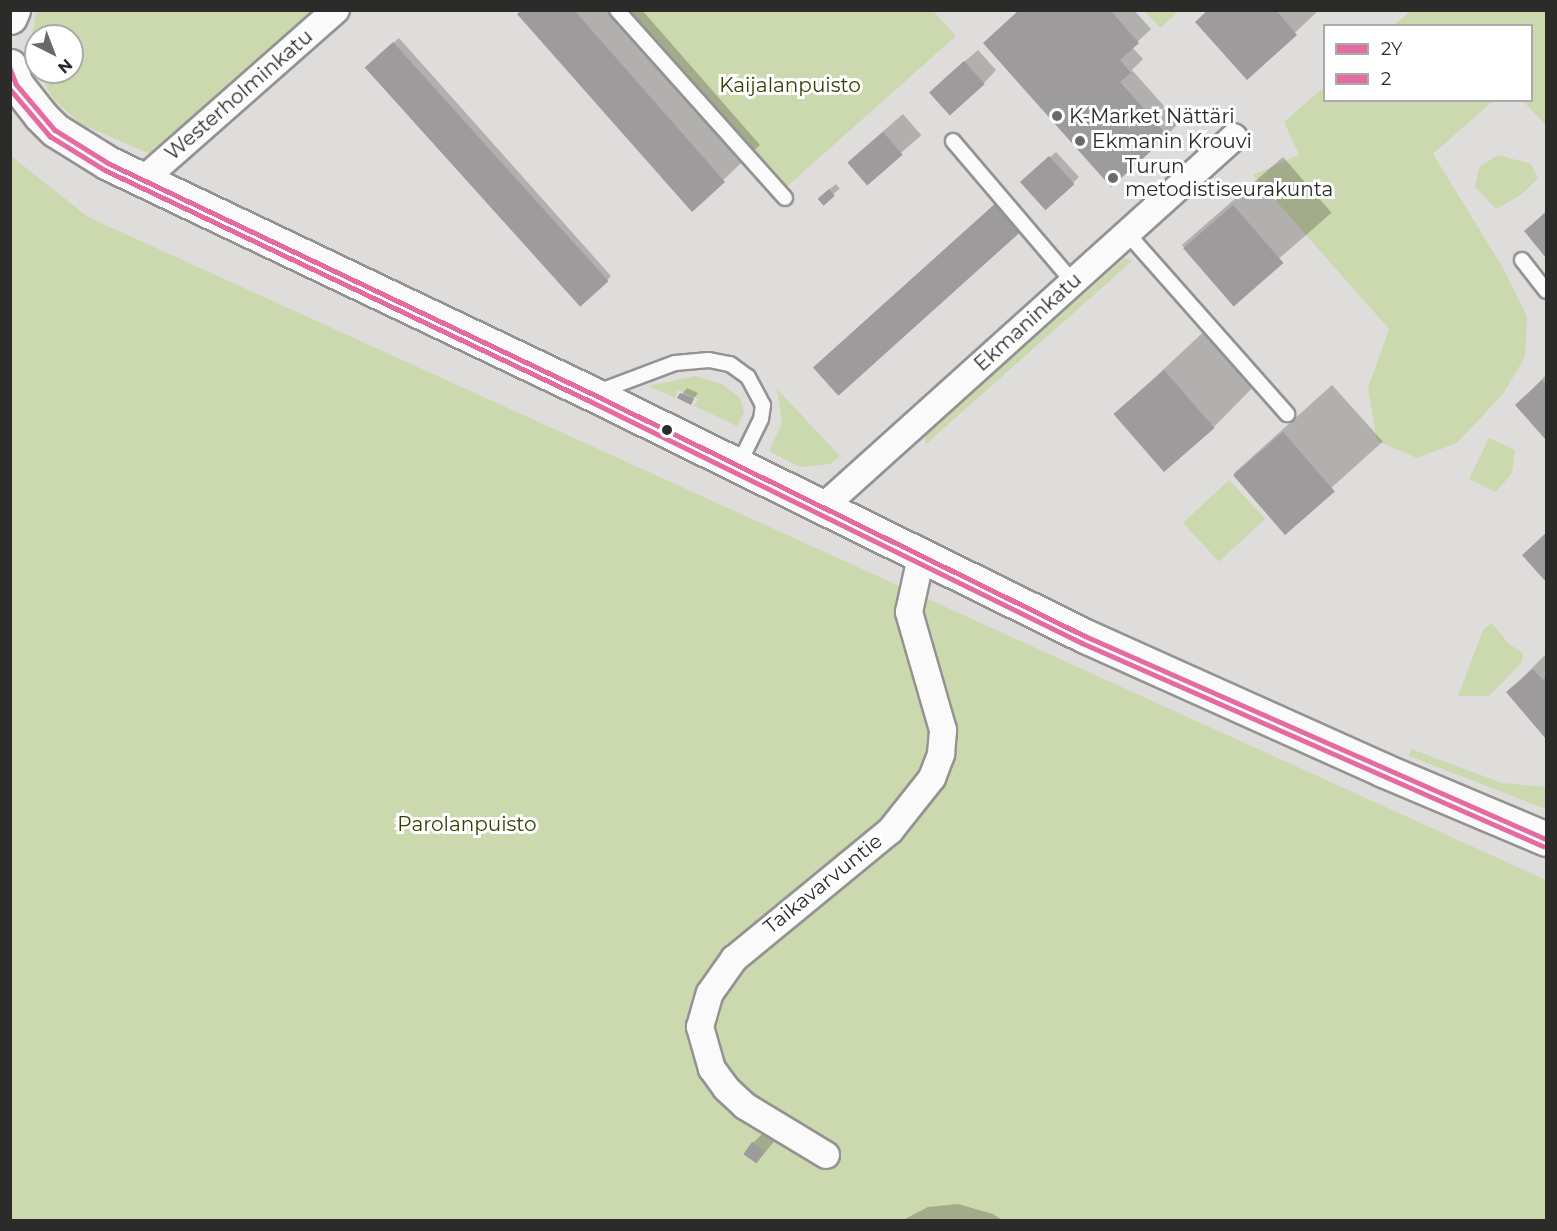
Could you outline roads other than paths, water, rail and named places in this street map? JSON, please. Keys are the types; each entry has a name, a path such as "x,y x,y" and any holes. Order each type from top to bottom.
{"street":[{"path":"10,17 12,10"},
{"name":"Westerholminkatu","path":"143,180 336,10"},
{"path":"10,66 16,84 55,130 143,180 593,394 921,557 1280,724 1546,839"},
{"name":"Ekmaninkatu","path":"822,508 1234,137"},
{"name":"Taikavarvuntie","path":"826,1155 746,1106 726,1088 712,1069 700,1027 710,993 734,959 890,831 932,778 941,754 943,730 909,612 921,557"}],"lane":[{"path":"617,10 784,198"},
{"path":"953,141 1073,282"},
{"path":"1127,233 1287,414"},
{"path":"1522,260 1546,291"},
{"path":"593,394 675,363 709,360 730,364 748,377 763,405 761,419 738,466"}],"place":[{"name":"K-Market Nättäri","path":"1057,116"},
{"name":"Ekmanin Krouvi","path":"1080,141"},
{"name":"Turun metodistiseurakunta","path":"1113,178"}],"park label":[{"name":"Kaijalanpuisto","path":"790,85"},
{"name":"Parolanpuisto","path":"467,824"}]}
